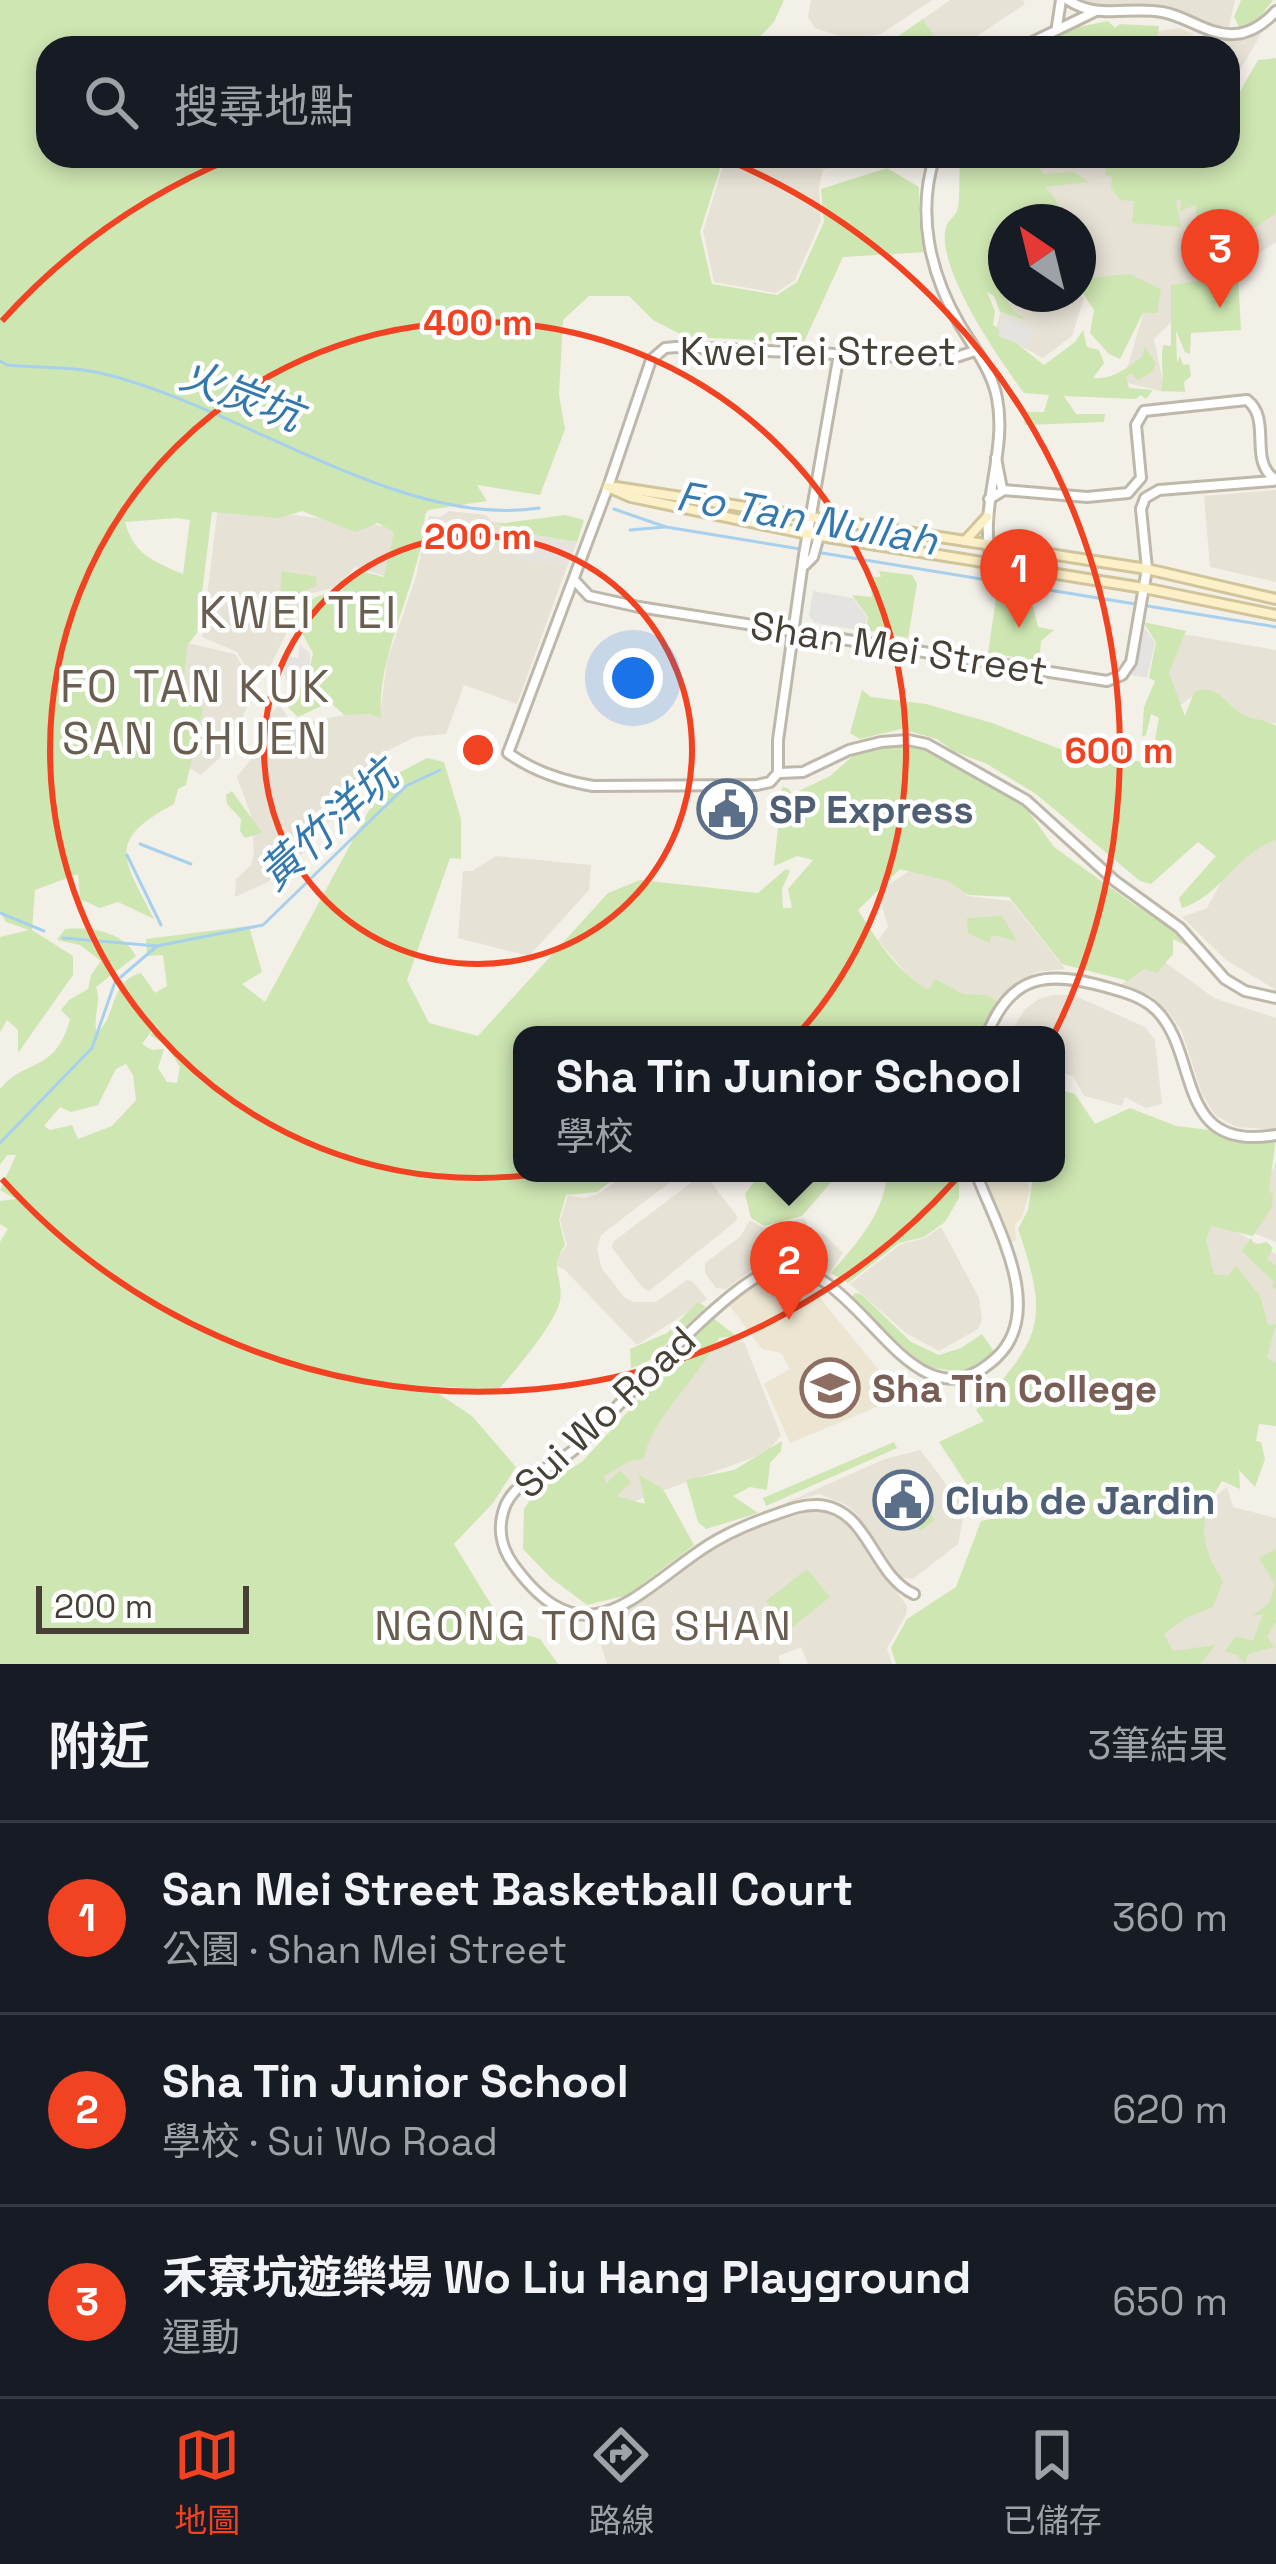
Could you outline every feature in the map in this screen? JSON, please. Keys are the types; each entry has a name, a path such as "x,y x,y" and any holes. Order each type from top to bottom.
{"main road":[{"path":"608,487 648,489 812,519 1147,568 1276,599"},
{"path":"608,487 631,497 812,540 992,563 1276,615"},
{"path":"963,541 987,518"}],"street":[{"path":"1057,27 1065,0 1096,12 1162,12 1204,29 1235,34 1260,25 1276,11"},
{"path":"1041,36 1096,12"},
{"path":"933,168 926,200 927,232 943,292 996,394 996,458 987,518 992,563"},
{"name":"Kwei Tei Street","path":"778,773 770,782 757,785 593,785 525,765 508,753 651,360 664,348 950,359 975,351"},
{"path":"838,354 778,740 778,773 803,772 849,750 881,742 927,744 1026,800 1115,881 1180,928 1232,983 1276,998"},
{"path":"1247,400 1258,415 1262,464 1276,480 1159,490 1148,486 1141,471 1136,425 1144,410 1247,400"},
{"path":"996,458 1004,490"},
{"path":"1245,483 1262,464"},
{"path":"1121,495 1138,484 1141,471"},
{"path":"989,499 1004,490 1121,495 1137,501 1142,509"},
{"path":"1142,509 1145,498 1159,490"},
{"name":"Shan Mei Street","path":"574,579 589,596 1107,681 1129,667 1147,568 1142,509"},
{"path":"992,1026 1005,1001 1037,979 1080,980 1127,993 1152,1006 1167,1023 1189,1089 1212,1122 1245,1136 1276,1136"},
{"name":"Sui Wo Road","path":"914,1594 900,1586 853,1520 820,1505 801,1506 719,1538 624,1607 584,1615 553,1602 518,1570 505,1552 501,1521 518,1488 574,1450 721,1304 763,1273 789,1269 823,1279 903,1359 925,1372 958,1376 989,1364 1012,1338 1019,1300 979,1182"}],"shaded area":[{"path":"811,0 932,0 881,34 868,36 840,36 815,28 808,17"},
{"path":"950,0 1023,0 1025,4 977,36 934,36 923,19"},
{"path":"1077,0 1235,0 1228,30 1161,4 1090,6"},
{"path":"1179,28 1193,34 1192,36 1130,35"},
{"path":"1263,30 1240,70 1240,39"},
{"path":"1276,151 1276,242 1213,282 1154,339 1165,392 1123,382 1152,284 1096,280 1096,204 1003,204 986,168 1240,168 1240,155"},
{"path":"722,168 832,168 823,169 821,221 795,280 776,293 714,282 703,231"},
{"path":"1001,312 1080,312 1072,336 1043,358 995,332"},
{"path":"1003,318 1034,329 1027,347 998,336"},
{"path":"1276,490 1276,582 1210,567 1204,496"},
{"path":"218,506 400,528 388,577 355,567 336,587 305,595 268,671 247,669 237,652 202,637"},
{"path":"449,511 486,515 504,523 519,549 516,555 568,564 517,704 464,685 446,734 415,737 385,752 305,851 268,882 235,897 236,879 251,865 254,853 251,816 237,777 251,759 263,725 279,704 293,725 381,708 387,661 416,577 429,516 441,517"},
{"path":"521,533 577,542 567,567 515,558"},
{"path":"813,591 853,598 867,617 864,631 815,623 809,616"},
{"path":"1142,624 1155,642 1147,678 1132,675"},
{"path":"1183,634 1276,650 1276,723 1232,721 1199,691 1174,710 1160,679"},
{"path":"179,641 235,654 255,688 229,749 201,775 157,749"},
{"path":"300,645 310,653 310,663 306,674 290,687 284,675 286,657 298,658"},
{"path":"1276,837 1276,990 1226,960 1182,917 1207,908 1225,875 1246,854"},
{"path":"496,856 591,865 589,890 529,956 458,938 463,871 472,871"},
{"path":"909,871 956,880 967,896 1011,901 1065,969 1036,972 1017,982 994,1003 980,1026 915,984 878,940 888,927 878,892"},
{"path":"1154,954 1214,998 1276,1018 1276,1130 1236,1127 1215,1115 1171,1015 1150,995 1121,985"},
{"path":"1073,995 1145,1027 1155,1040 1162,1104 1146,1108 1125,1097 1122,1106 1084,1096 1073,1076 1065,1074 1065,1026 1015,1026 1025,1009 1039,999"},
{"path":"1130,1124 1226,1152 1256,1195 1231,1229 1276,1254 1276,1392 1220,1357 1170,1346 1142,1321 1183,1258 1138,1262 1140,1221 1100,1200 1102,1146"},
{"path":"1276,1162 1276,1242 1246,1230"},
{"path":"616,1182 670,1182 601,1235 597,1249 602,1269 633,1302 656,1302 687,1280 707,1299 637,1345 558,1267 557,1258 567,1245 560,1220 568,1196 598,1194"},
{"path":"692,1182 711,1182 737,1216 649,1291 612,1248 613,1242"},
{"path":"987,1182 1026,1182 1030,1189 1022,1218 1015,1224 1016,1240 1010,1242"},
{"path":"804,1218 809,1228 825,1235 843,1253 829,1274 781,1257 765,1261 726,1289 716,1288 705,1273 705,1263 740,1237 750,1220 764,1228"},
{"path":"941,1227 979,1298 982,1320 978,1329 939,1351 906,1333 850,1284 901,1244 925,1238"},
{"path":"783,1278 811,1287 901,1397 790,1443 764,1384 790,1369 781,1353 762,1349 729,1305 759,1282"},
{"path":"712,1341 744,1342 781,1435 768,1452 610,1510 581,1496"},
{"path":"920,1450 962,1505 963,1518 958,1544 913,1579 899,1577 846,1505 819,1494 785,1503 885,1459"},
{"path":"1227,1487 1233,1507 1276,1518 1276,1664 1132,1664 1218,1494"},
{"path":"815,1510 841,1517 907,1606 887,1648 892,1664 808,1664 801,1647 779,1656 780,1664 607,1664 593,1621 613,1618 647,1598 727,1540"}],"green space":[{"path":"0,0 784,0 774,22 761,36 36,36 36,168 720,168 700,232 712,284 777,295 797,282 824,222 821,189 887,168 919,187 919,218 927,252 843,257 804,342 686,337 653,320 629,296 589,296 563,320 559,395 565,429 540,495 477,485 487,501 428,510 425,515 416,567 385,668 381,718 344,715 330,702 298,717 288,707 309,671 313,653 298,626 302,610 318,596 342,591 356,570 384,577 394,532 378,523 355,532 302,511 279,518 212,512 197,633 187,646 183,687 203,709 186,785 178,789 174,804 137,829 126,852 154,919 118,902 100,908 80,899 78,874 35,890 32,930 73,956 73,975 18,1053 18,1030 7,1020 0,1032 0,937 29,930 6,922 0,912","holes":["190,520 183,574 139,550 125,522"]},
{"path":"1241,0 1273,0 1254,25 1241,30 1234,17"},
{"path":"923,19 934,36 898,36"},
{"path":"1108,21 1115,28 1120,24 1159,26 1157,36 1061,36 1074,28"},
{"path":"1276,58 1276,213 1256,227 1225,222 1219,232 1207,222 1197,226 1196,205 1180,211 1181,199 1176,201 1181,227 1132,223 1134,201 1120,200 1105,168 1240,168 1240,92 1258,60"},
{"path":"960,168 1038,168 1044,174 1074,172 1089,182 1045,187 1058,204 988,204 988,312 995,312 993,325 1044,365 1083,330 1087,347 1099,350 1104,363 1093,378 1126,368 1143,356 1144,346 1156,363 1152,372 1138,380 1131,373 1126,377 1129,388 1153,390 1146,399 1141,395 1135,399 1064,396 1076,414 1105,414 1104,422 1025,425 1022,412 1044,412 1049,395 1024,393 972,313 945,245 946,227 956,213"},
{"path":"1226,268 1238,276 1241,330 1191,333 1190,354 1176,331 1177,363 1180,356 1183,365 1189,364 1191,376 1184,382 1185,392 1161,391 1163,345 1171,346 1171,285 1205,280"},
{"path":"1129,274 1161,289 1157,313 1143,313 1120,359 1090,333 1096,312 1096,278"},
{"path":"565,515 584,520 577,542 522,533 517,552 503,525 490,525"},
{"path":"282,571 317,577 316,586 288,598 288,622 277,630"},
{"path":"879,571 912,575 917,584 908,638 866,630 868,617 852,595 872,597 870,577 881,577"},
{"path":"1005,593 1033,606 1038,627 1054,630 1041,641 1040,653 1032,660 988,653 996,599"},
{"path":"1143,622 1186,631 1169,673 1185,716 1194,692 1210,690 1246,716 1276,726 1276,840 1250,854 1208,894 1182,908 1179,898 1216,856 1198,842 1151,884 1140,881 1036,794 987,764 937,739 901,729 860,739 850,733 862,690 871,697 926,704 992,723 1073,754 1145,762 1159,718 1151,714 1142,737 1144,707 1155,681 1149,678 1156,642"},
{"path":"896,745 921,746 995,784 1024,805 1054,847 1136,906 1178,926 1192,949 1173,939 1173,954 1157,973 1144,969 1128,981 1062,964 1009,897 968,895 948,881 900,869 858,910 897,964 928,990 935,979 963,994 986,995 998,1002 988,1026 513,1026 513,1182 610,1182 597,1192 566,1195 559,1220 565,1245 557,1267 557,1311 498,1390 427,1386 472,1416 516,1467 493,1503 454,1544 506,1629 540,1639 558,1664 0,1664 0,1242 8,1229 0,1224 0,1201 16,1199 0,1190 16,1155 7,1155 0,1165 0,1089 57,1049 70,1019 61,1010 88,989 101,961 80,945 57,940 65,929 105,932 123,941 136,956 96,987 97,1033 131,977 141,973 155,993 167,986 163,955 147,956 146,939 249,926 262,972 242,984 265,1002 391,777 427,758 444,762 461,819 461,859 450,858 407,980 429,1023 478,1036 608,893 640,880 758,893 786,869 790,871 782,889 783,908 792,908 788,889 813,860 797,856 774,866 782,787 796,800 799,791 830,776 855,754","holes":["156,1025 150,1035 166,1045 180,1067 177,1083 167,1082 158,1068 164,1049 152,1050 142,1044","126,1064 133,1075 136,1100 112,1126 78,1139 72,1125 50,1130 44,1126 60,1107 71,1112 98,1105 116,1069"]},
{"path":"232,791 262,833 245,838 240,831 241,819 227,804 226,795"},
{"path":"1002,916 1017,941 992,935 989,943 968,933 967,918"},
{"path":"1065,1091 1075,1094 1095,1124 1130,1108 1176,1126 1276,1138 1269,1191 1272,1207 1253,1236 1211,1226 1206,1239 1214,1274 1228,1276 1236,1266 1260,1296 1268,1325 1276,1324 1267,1358 1276,1363 1276,1426 1259,1424 1256,1441 1261,1442 1265,1459 1255,1487 1239,1470 1240,1489 1222,1481 1209,1507 1205,1542 1223,1581 1213,1607 1164,1634 1173,1651 1216,1645 1200,1664 896,1664 891,1648 907,1619 956,1587 981,1521 1004,1516 999,1488 973,1494 939,1442 984,1421 976,1410 1014,1365 1033,1328 1034,1287 1018,1229 1028,1210 1032,1182 1065,1182"},
{"path":"754,1182 831,1182 802,1216 764,1226 751,1218 745,1194"},
{"path":"886,1182 959,1182 959,1198 945,1222 924,1237 899,1243 848,1283 831,1273 875,1215"},
{"path":"1251,1238 1254,1245 1267,1242 1273,1248 1267,1259 1276,1266 1276,1290 1271,1286 1274,1282 1242,1251"},
{"path":"855,1293 911,1342 939,1355 982,1334 995,1353 963,1372 925,1367 856,1304"},
{"path":"698,1302 706,1307 646,1363 631,1368 630,1349 667,1333"},
{"path":"713,1318 736,1336 719,1338 665,1413 644,1459 630,1461 604,1476 606,1484 620,1470 631,1482 617,1496 645,1504 639,1475 663,1489 694,1545 628,1595 587,1605 523,1549 524,1509 537,1490 583,1461"},
{"path":"782,1441 781,1451 770,1463 767,1490 750,1487 733,1496 758,1513 706,1529 698,1522 686,1480 734,1470"},
{"path":"894,1442 897,1448 766,1506 763,1498"},
{"path":"916,1494 935,1520 920,1531 903,1504"},
{"path":"1276,1549 1276,1622 1267,1637 1274,1647 1248,1654 1245,1664 1225,1651 1236,1636 1253,1641 1263,1614 1253,1616 1270,1602 1275,1584 1259,1558"},
{"path":"807,1569 830,1597 789,1630 766,1601"}],"waterway":[{"name":"火炭坑","path":"0,361 89,371 152,389 376,483 432,501 486,510 539,508"},
{"name":"Fo Tan Nullah","path":"614,509 666,527 800,549"},
{"path":"630,530 665,527"},
{"name":"Fo Tan Nullah","path":"816,552 1276,627"},
{"name":"黃竹洋坑","path":"0,1143 92,1048 115,982 157,946 263,925 406,786 440,770"},
{"path":"140,844 191,864"},
{"path":"127,855 161,925"},
{"path":"0,913 44,931"},
{"path":"63,938 157,946"}],"place":[{"name":"禾寮坑遊樂場 Wo Liu Hang Playground","path":"1220,308"},
{"name":"San Mei Street Basketball Court","path":"1019,628"},
{"name":"SP Express","path":"727,809"},
{"name":"Sha Tin Junior School","path":"789,1320"},
{"name":"Sha Tin College","path":"830,1388"},
{"name":"Club de Jardin","path":"903,1500"}],"district":[{"name":"KWEI TEI","path":"299,612"},
{"name":"FO TAN KUK SAN CHUEN","path":"196,712"},
{"name":"NGONG TONG SHAN","path":"584,1625"}]}
